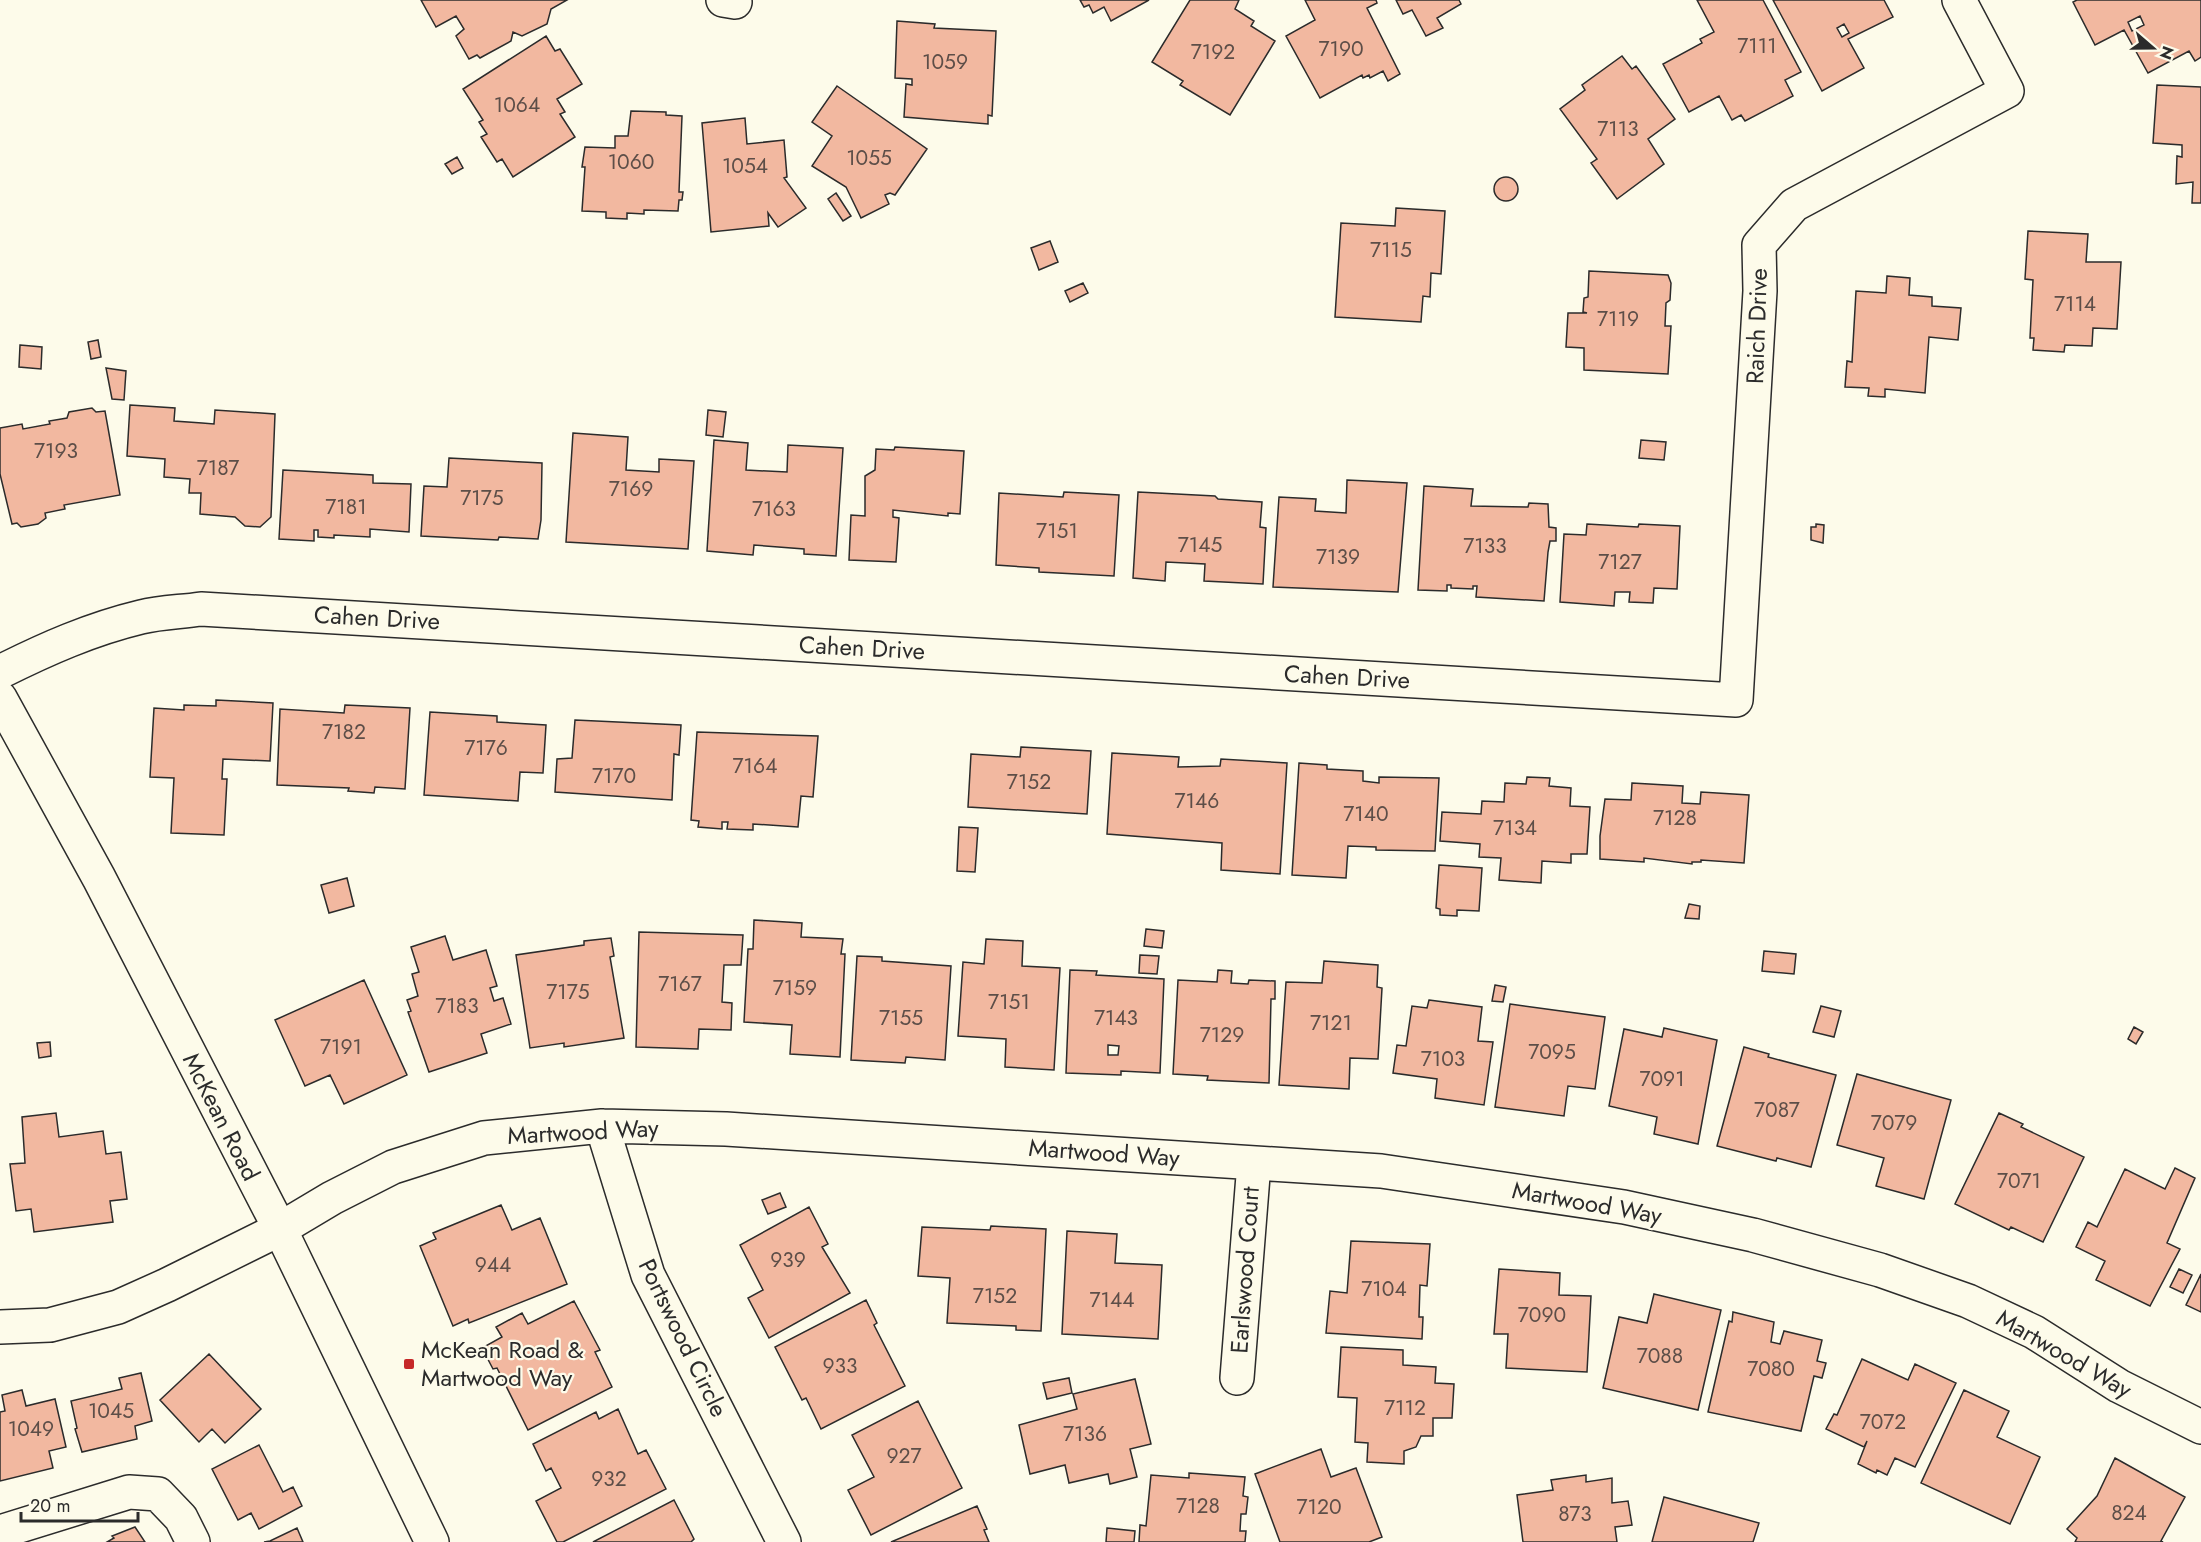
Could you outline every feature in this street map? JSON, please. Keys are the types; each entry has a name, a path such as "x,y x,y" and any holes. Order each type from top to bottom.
{"street":[{"name":"Raich Drive","path":"1736,700 1760,303 1759,245 1794,205 2007,91 1959,0"},
{"name":"Cahen Drive","path":"0,672 51,646 93,631 143,616 201,609 1736,700"},
{"name":"McKean Road","path":"0,698 99,878 280,1229 432,1542"},
{"name":"Martwood Way","path":"0,1328 50,1325 118,1307 280,1229 332,1198 393,1167 483,1138 602,1126 726,1129 1381,1171 1548,1194 1753,1235 1880,1270 1968,1301 2034,1332 2119,1386 2201,1427"},
{"name":"Portswood Circle","path":"602,1126 648,1275 784,1542"},
{"name":"Earlswood Court","path":"1237,1378 1254,1162"},
{"path":"0,1532 129,1492 158,1494 181,1518 193,1542"}],"building":[{"path":"421,0 567,0 551,9 547,24 522,36 513,32 511,41 480,58 477,55 469,59 456,36 464,29 456,16 436,27"},
{"path":"1080,0 1149,0 1111,21 1104,7 1093,13 1089,5 1084,7"},
{"path":"1190,0 1239,0 1235,9 1254,21 1251,26 1275,41 1230,115 1180,85 1183,81 1152,62"},
{"path":"1305,0 1376,0 1377,3 1367,8 1400,74 1388,81 1383,71 1370,78 1369,75 1363,78 1362,75 1320,98 1286,36 1315,20"},
{"path":"1396,0 1459,0 1461,4 1437,18 1443,28 1426,36 1412,10 1403,14"},
{"path":"1697,0 1763,0 1801,72 1785,80 1793,96 1745,121 1741,115 1732,120 1719,96 1689,112 1663,64 1702,43 1700,39 1714,32"},
{"path":"1773,0 1884,0 1893,17 1848,39 1864,68 1822,91","holes":["1844,24 1849,33 1842,37 1837,28"]},
{"path":"2077,0 2201,0 2201,57 2195,61 2189,51 2148,73 2124,30 2095,45 2073,2","holes":["2140,16 2144,25 2132,31 2128,22"]},
{"path":"897,21 935,24 934,28 996,31 992,116 988,115 988,124 904,117 906,84 912,85 912,79 895,78"},
{"path":"546,36 555,51 560,49 582,84 557,99 565,112 560,114 575,137 513,177 502,159 497,162 481,137 487,134 479,122 483,120 463,89"},
{"path":"1622,56 1632,69 1636,66 1675,119 1648,139 1664,164 1617,199 1591,163 1597,159 1560,109 1585,90 1582,85"},
{"path":"2157,85 2201,87 2201,203 2192,203 2193,182 2176,184 2177,156 2182,157 2182,145 2153,143"},
{"path":"837,86 927,149 895,195 890,193 885,195 889,204 861,218 846,187 812,166 832,136 812,122"},
{"path":"631,111 666,112 666,115 682,116 679,192 683,192 682,200 679,200 678,211 644,210 644,214 627,213 627,219 606,218 606,212 582,211 585,167 582,167 585,147 615,148 615,136 628,136"},
{"path":"745,118 747,144 784,140 787,177 784,178 806,208 778,227 768,213 769,226 711,232 702,123"},
{"path":"457,157 463,168 452,174 445,164"},
{"path":"1506,177 1514,181 1518,189 1514,197 1506,201 1498,197 1494,189 1498,181"},
{"path":"836,193 851,216 843,221 828,199"},
{"path":"1396,208 1445,211 1441,274 1431,273 1430,297 1423,296 1421,322 1335,317 1341,223 1395,226"},
{"path":"2028,231 2088,234 2086,262 2121,262 2117,329 2093,328 2092,346 2065,345 2064,352 2033,350 2034,338 2030,338 2033,280 2025,279"},
{"path":"1050,241 1058,262 1039,270 1031,248"},
{"path":"1589,271 1668,275 1671,283 1670,300 1666,303 1665,326 1671,326 1668,374 1584,370 1584,348 1566,347 1568,313 1587,313 1583,312 1584,298 1588,297"},
{"path":"1887,276 1910,278 1909,295 1932,297 1932,306 1961,308 1958,340 1929,337 1925,393 1885,389 1885,397 1868,396 1869,388 1845,387 1847,361 1852,362 1856,291 1886,293"},
{"path":"1083,283 1088,293 1070,302 1065,291"},
{"path":"98,340 101,357 91,359 88,342"},
{"path":"20,345 42,347 41,369 19,367"},
{"path":"106,368 126,371 124,400 112,399"},
{"path":"130,405 175,408 174,421 214,424 215,410 275,414 271,517 260,527 245,526 235,517 200,514 201,493 189,493 190,479 164,477 165,459 127,456"},
{"path":"92,408 96,412 105,411 120,495 64,505 65,509 45,513 46,518 38,524 21,527 17,523 12,524 0,474 0,428 22,424 23,429 50,424 49,421 67,418 69,412"},
{"path":"708,410 726,412 723,437 706,435"},
{"path":"573,433 628,437 626,470 659,472 659,459 694,461 688,549 566,542"},
{"path":"714,440 748,443 746,470 787,472 788,445 843,448 836,556 804,554 804,549 754,545 753,555 707,551"},
{"path":"1641,440 1666,442 1664,460 1639,458"},
{"path":"895,447 964,451 960,514 948,513 948,516 893,510 893,517 899,518 896,562 849,560 851,515 865,516 865,476 875,470 876,449 894,450"},
{"path":"449,458 542,463 541,520 538,539 499,537 498,540 421,536 424,486 447,487"},
{"path":"283,470 373,475 373,483 411,484 409,532 370,529 370,537 334,535 334,538 318,537 318,530 314,530 314,541 279,539"},
{"path":"1347,480 1407,483 1398,592 1273,587 1279,497 1316,499 1315,511 1346,513"},
{"path":"1424,486 1473,489 1471,506 1528,507 1529,503 1548,504 1549,527 1556,528 1556,541 1550,541 1544,601 1476,597 1477,586 1473,586 1473,589 1451,588 1451,585 1447,585 1447,591 1418,590"},
{"path":"1064,492 1119,495 1114,576 1039,572 1039,568 996,565 999,493 1063,497"},
{"path":"1138,492 1215,496 1218,499 1262,502 1260,527 1266,528 1263,584 1204,581 1205,564 1166,562 1165,581 1133,578"},
{"path":"1587,524 1638,527 1639,524 1680,526 1677,589 1654,588 1653,603 1629,602 1630,592 1615,592 1614,606 1560,602 1564,534 1586,535"},
{"path":"1816,524 1824,525 1823,543 1811,540 1811,527 1816,527"},
{"path":"216,700 273,703 270,761 223,759 222,779 227,779 224,835 171,833 174,778 150,777 154,708 184,710 184,705 216,706"},
{"path":"345,705 410,708 405,789 375,787 374,793 348,791 349,788 277,785 280,709 344,713"},
{"path":"430,712 497,716 497,722 546,725 543,773 520,772 518,801 424,795"},
{"path":"575,720 681,725 679,755 674,754 672,800 555,792 557,759 572,758"},
{"path":"697,732 818,736 813,797 801,796 798,827 753,824 753,830 727,829 728,822 722,822 722,829 698,827 699,821 691,820"},
{"path":"1021,747 1091,751 1087,814 968,807 971,754 1020,757"},
{"path":"1112,753 1179,757 1178,767 1220,766 1221,759 1287,763 1280,874 1221,870 1222,843 1107,834"},
{"path":"1299,763 1327,765 1327,769 1363,771 1363,781 1379,783 1379,777 1439,778 1435,851 1376,850 1376,847 1348,846 1346,878 1292,875"},
{"path":"1527,777 1550,778 1549,786 1571,788 1570,806 1590,807 1587,854 1571,854 1571,863 1542,861 1541,883 1499,880 1501,858 1479,857 1480,844 1440,841 1442,812 1481,814 1482,801 1504,802 1505,783 1526,784"},
{"path":"1632,783 1683,786 1682,803 1700,804 1701,792 1749,795 1744,863 1701,860 1701,862 1692,862 1692,864 1644,858 1644,862 1600,859 1600,836 1605,799 1631,800"},
{"path":"959,827 978,828 975,872 957,871"},
{"path":"1439,865 1482,868 1479,911 1457,910 1457,916 1440,915 1440,909 1436,908"},
{"path":"347,878 354,906 329,913 321,885"},
{"path":"1689,904 1700,906 1699,919 1685,918"},
{"path":"754,920 802,923 801,937 843,939 841,954 845,954 840,1057 790,1054 792,1025 744,1022 748,949 753,949"},
{"path":"1146,929 1164,931 1162,948 1144,946"},
{"path":"639,932 743,935 741,965 724,965 722,1002 732,1003 731,1030 699,1029 698,1049 636,1047"},
{"path":"445,936 453,960 486,950 497,986 490,988 494,1001 503,998 511,1024 481,1034 487,1053 429,1072 408,1012 411,1011 407,1000 418,996 412,974 419,972 411,947"},
{"path":"611,938 614,956 610,957 624,1038 564,1047 564,1043 530,1048 516,955 584,945 584,941"},
{"path":"986,939 1023,941 1022,966 1060,968 1054,1070 1005,1067 1006,1039 958,1036 963,962 984,964"},
{"path":"1764,951 1796,954 1794,974 1762,971"},
{"path":"1140,955 1159,956 1157,974 1139,973"},
{"path":"857,956 882,957 882,961 951,966 945,1060 906,1057 905,1063 851,1060"},
{"path":"1324,961 1378,965 1377,987 1382,988 1378,1059 1350,1058 1349,1089 1279,1085 1286,982 1322,983"},
{"path":"1070,970 1097,971 1096,975 1164,979 1160,1073 1121,1071 1121,1075 1066,1073","holes":["1108,1045 1119,1046 1118,1055 1108,1055"]},
{"path":"1218,970 1232,971 1231,983 1248,984 1249,980 1275,981 1275,999 1271,999 1269,1083 1207,1080 1208,1076 1173,1074 1178,980 1217,982"},
{"path":"364,980 407,1075 344,1104 330,1075 305,1086 275,1020"},
{"path":"1495,985 1506,987 1503,1002 1492,1001"},
{"path":"1429,1000 1482,1007 1478,1041 1493,1042 1484,1105 1435,1098 1437,1079 1393,1073 1397,1045 1406,1046 1412,1006 1427,1008"},
{"path":"1510,1004 1605,1017 1595,1089 1568,1086 1564,1116 1495,1107"},
{"path":"1821,1006 1841,1011 1834,1037 1813,1032"},
{"path":"2134,1027 2143,1032 2136,1044 2128,1039"},
{"path":"1664,1028 1717,1040 1698,1144 1654,1134 1657,1117 1609,1106 1624,1029 1662,1037"},
{"path":"50,1042 51,1056 39,1058 37,1043"},
{"path":"1744,1047 1769,1054 1768,1057 1836,1075 1811,1167 1717,1146"},
{"path":"1857,1074 1951,1100 1924,1199 1876,1186 1884,1158 1837,1145"},
{"path":"56,1113 59,1137 103,1131 106,1154 121,1152 127,1199 110,1201 113,1222 34,1232 31,1209 16,1211 10,1164 25,1163 22,1117"},
{"path":"1999,1113 2023,1124 2021,1127 2084,1157 2043,1242 2011,1227 2009,1230 1955,1204"},
{"path":"2175,1168 2195,1178 2167,1243 2180,1249 2150,1306 2096,1280 2105,1261 2076,1247 2088,1222 2097,1227 2125,1169 2165,1189"},
{"path":"780,1193 786,1207 768,1214 762,1200"},
{"path":"501,1205 512,1230 540,1218 567,1284 469,1323 468,1319 453,1326 420,1246 436,1239 433,1233"},
{"path":"809,1207 828,1244 822,1247 850,1293 769,1338 748,1298 763,1290 740,1245"},
{"path":"991,1226 1046,1229 1041,1331 1016,1330 1016,1326 947,1323 950,1278 918,1276 922,1227 990,1230"},
{"path":"1067,1231 1117,1234 1115,1263 1162,1265 1158,1339 1062,1334"},
{"path":"1351,1241 1430,1244 1427,1286 1420,1285 1419,1317 1423,1317 1422,1339 1326,1333 1330,1291 1347,1293"},
{"path":"1499,1269 1560,1273 1559,1295 1591,1296 1587,1372 1506,1368 1508,1334 1494,1334"},
{"path":"2179,1269 2192,1275 2183,1293 2170,1287"},
{"path":"2201,1274 2201,1312 2186,1305"},
{"path":"1654,1294 1721,1310 1698,1410 1603,1388 1619,1317 1647,1323"},
{"path":"866,1300 877,1323 874,1325 905,1386 821,1429 806,1398 802,1400 775,1347"},
{"path":"574,1301 600,1350 595,1352 612,1387 528,1430 497,1368 493,1369 482,1348 502,1337 496,1327 522,1313 528,1324"},
{"path":"1733,1312 1774,1322 1771,1342 1780,1344 1784,1331 1822,1340 1817,1361 1826,1363 1822,1378 1814,1376 1801,1431 1708,1412"},
{"path":"1341,1347 1403,1350 1403,1365 1436,1367 1435,1383 1454,1384 1452,1418 1433,1418 1433,1436 1421,1436 1416,1447 1404,1451 1404,1464 1367,1462 1368,1443 1355,1442 1357,1398 1338,1397"},
{"path":"209,1354 261,1409 225,1443 212,1429 199,1442 160,1400"},
{"path":"1862,1359 1908,1380 1915,1364 1956,1383 1915,1467 1895,1458 1887,1475 1877,1470 1876,1473 1858,1464 1867,1441 1864,1447 1826,1429 1834,1414 1837,1415"},
{"path":"141,1373 152,1421 135,1426 137,1439 82,1452 75,1429 77,1428 71,1401 122,1389 119,1378"},
{"path":"1069,1378 1072,1393 1047,1399 1043,1383"},
{"path":"1135,1379 1151,1444 1130,1449 1137,1477 1110,1484 1108,1474 1069,1483 1065,1465 1030,1474 1019,1425 1077,1409 1073,1394"},
{"path":"22,1390 26,1406 55,1399 66,1447 49,1451 53,1468 0,1481 0,1412 5,1411 2,1395"},
{"path":"1964,1390 2009,1411 1997,1437 2040,1457 2010,1524 1921,1483"},
{"path":"918,1401 962,1488 871,1535 848,1490 874,1477 852,1435"},
{"path":"618,1409 638,1454 646,1450 666,1489 563,1542 557,1542 536,1501 561,1488 551,1468 546,1471 533,1444 596,1412 599,1419"},
{"path":"259,1445 283,1492 293,1487 302,1506 259,1529 251,1513 238,1520 212,1469"},
{"path":"1321,1449 1331,1477 1356,1468 1382,1537 1369,1542 1280,1542 1255,1474"},
{"path":"2115,1458 2185,1497 2161,1541 2163,1542 2075,1542 2077,1538 2067,1529 2097,1496"},
{"path":"1189,1473 1245,1477 1243,1496 1248,1497 1246,1514 1241,1514 1240,1531 1246,1531 1245,1542 1139,1542 1140,1525 1146,1526 1151,1475 1189,1478"},
{"path":"1586,1475 1586,1482 1612,1478 1612,1503 1628,1501 1632,1525 1615,1527 1617,1542 1523,1542 1517,1495 1553,1490 1551,1480"},
{"path":"1664,1497 1759,1523 1753,1542 1652,1542"},
{"path":"674,1500 694,1539 691,1542 593,1542"},
{"path":"977,1506 987,1529 984,1530 989,1542 891,1542"},
{"path":"135,1527 145,1542 107,1542 114,1538 112,1536"},
{"path":"297,1528 303,1542 264,1542 270,1541"},
{"path":"1107,1528 1135,1531 1134,1542 1106,1542"}],"place":[{"name":"McKean Road & Martwood Way","path":"409,1364"}]}
